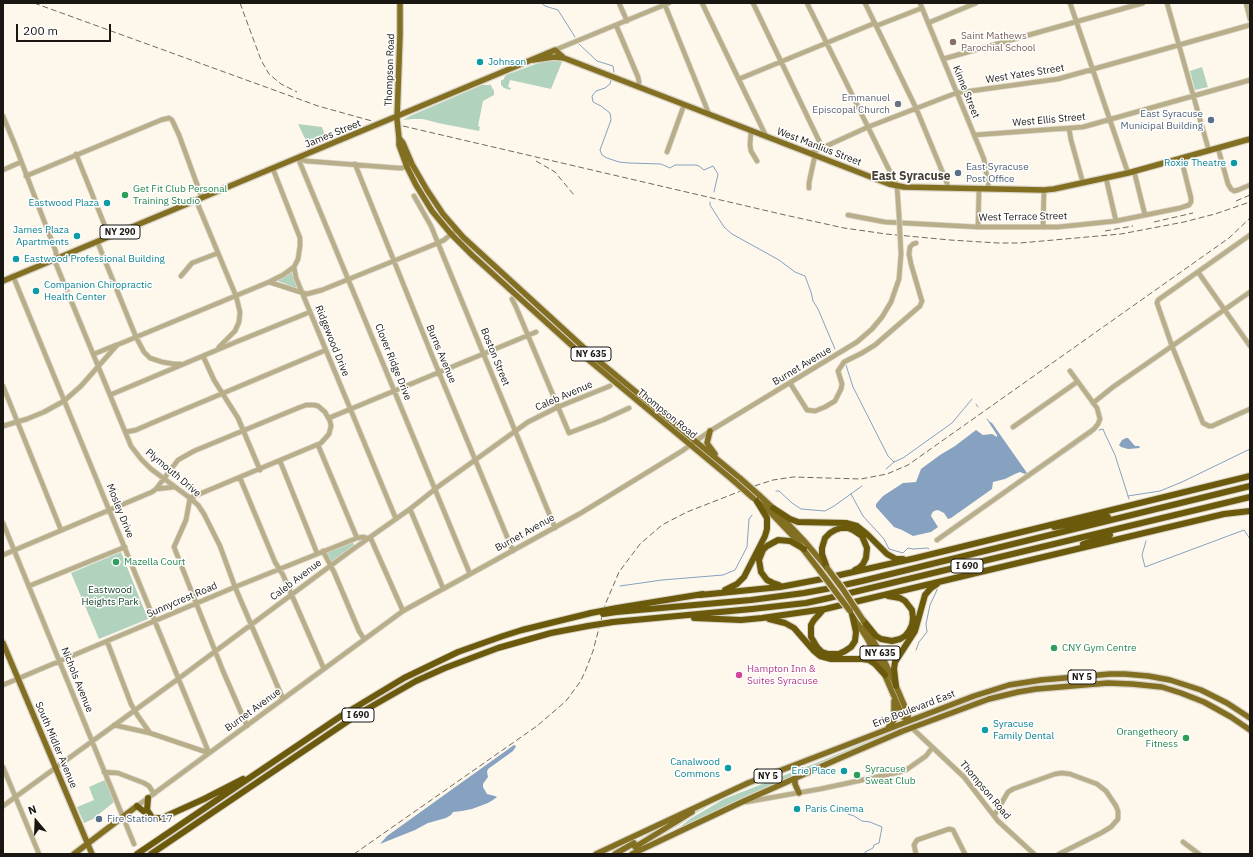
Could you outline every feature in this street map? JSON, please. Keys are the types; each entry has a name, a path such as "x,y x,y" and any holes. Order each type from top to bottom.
{"highway":[{"path":"700,595 798,584 848,574 1250,476"},
{"name":"I 690","path":"138,854 375,694 458,652 522,630 559,620 616,610 751,600 826,589 1250,486"},
{"name":"I 690","path":"151,854 360,713 416,681 445,668 498,648 551,633 613,622 787,605 829,598 1250,497"},
{"path":"616,610 729,589 737,584 744,576 768,528 767,518 756,498"},
{"path":"1012,534 1082,523 1184,502"},
{"path":"773,508 790,519 798,522 852,524 860,528 890,556 899,560 916,558"},
{"path":"682,616 708,619 741,620 825,609 1224,514 1250,511"},
{"path":"1039,558 1139,524"},
{"path":"824,570 822,548 825,538 830,533 841,528 853,530 859,533 865,541 867,552 866,558 859,568 848,574"},
{"path":"798,584 773,584 767,580 761,572 759,560 767,546 778,540 790,541 804,549"},
{"path":"896,686 894,669 895,662 916,631 926,595 931,588 953,578"},
{"path":"863,620 876,636 888,641 900,639 905,636 911,628 913,618 912,610 905,601 895,596 875,598"},
{"path":"825,609 816,617 811,625 811,637 817,648 828,654 839,654 851,647 855,641 856,632 851,612"},
{"path":"762,618 774,619 794,628 814,651 825,658 869,660 885,675"},
{"path":"137,806 152,818 159,819 204,799 274,761"},
{"path":"148,798 147,810 152,818"}],"main road":[{"name":"Thompson Road","path":"400,3 400,51 397,117 399,145 406,167 429,205 451,234 472,255 579,352 692,443 724,465 741,479 756,498 842,588 863,620 882,656 908,714 909,724"},
{"name":"James Street","path":"4,279 397,117 555,50"},
{"name":"West Manlius Street","path":"555,50 564,58"},
{"name":"West Manlius Street","path":"533,60 554,57 564,58 897,186 1044,190 1128,173 1218,148"},
{"name":"Thompson Road","path":"399,138 422,183 456,230 594,357 735,482 756,498 773,508 806,543 868,640 885,675 902,717 909,724"},
{"name":"NY 290","path":"1218,148 1250,139"},
{"path":"710,431 707,443 724,465"},
{"name":"South Midler Avenue","path":"3,644 92,854"},
{"name":"Erie Boulevard East","path":"596,854 635,848 795,779 909,724 988,691 1010,685 1041,680 1110,674 1141,675 1170,680 1192,686 1227,703 1250,718"},
{"name":"Erie Boulevard East","path":"635,848 716,798 748,783 886,730 999,696 1028,690 1108,683 1162,687 1181,692 1204,702 1232,717 1250,730"},
{"path":"886,730 894,720 893,695"},
{"path":"795,779 795,784 799,793"},
{"path":"615,854 635,848 716,798"},
{"name":"Burnet Avenue","path":"74,854 137,806"}],"street":[{"path":"619,3 627,21"},
{"path":"702,3 766,136"},
{"path":"753,3 822,147"},
{"path":"807,3 897,186"},
{"path":"865,3 916,108 948,188"},
{"path":"928,23 976,3"},
{"path":"1070,3 1128,173"},
{"path":"943,59 1142,3"},
{"path":"1166,3 1209,150"},
{"path":"1246,3 1250,18"},
{"path":"667,4 709,114"},
{"name":"James Street","path":"555,50 667,4"},
{"path":"739,79 921,5"},
{"name":"Kinne Street","path":"921,5 984,159 989,189"},
{"path":"616,25 638,77 638,87"},
{"name":"West Yates Street","path":"813,154 822,147 956,93 1051,81 1250,25"},
{"name":"West Ellis Street","path":"974,135 1083,127 1250,80"},
{"path":"667,152 684,105"},
{"name":"Plymouth Drive","path":"3,116 56,252 56,264 131,446 151,469 190,498 198,505 204,514 220,546 235,587 283,699"},
{"path":"26,176 76,154 169,118 172,120 179,135 202,198"},
{"path":"1069,128 1083,183"},
{"path":"752,130 750,144 751,151 757,161"},
{"path":"1218,148 1231,190 1238,190 1250,185"},
{"path":"76,154 109,236"},
{"path":"809,188 813,154"},
{"path":"298,158 306,161 402,168 412,164"},
{"name":"Clover Ridge Drive","path":"298,158 470,574"},
{"name":"West Terrace Street","path":"848,215 885,222 978,227 1043,227 1116,221 1186,206 1191,202 1181,158"},
{"path":"3,170 21,162"},
{"name":"Burns Avenue","path":"355,164 393,261 513,551"},
{"path":"94,354 269,282 284,275 294,268 298,259 300,238 272,168"},
{"path":"1134,171 1145,215"},
{"path":"1106,178 1116,221"},
{"name":"Burnet Avenue","path":"137,806 403,611 581,513 710,431 857,342 877,324 887,309 899,278 901,254 897,186"},
{"path":"978,227 979,189"},
{"path":"1043,227 1044,190"},
{"name":"Boston Street","path":"414,196 424,212 438,242 555,528"},
{"path":"196,200 236,296 239,308 240,317 235,331 217,350"},
{"path":"269,282 303,293 312,293 438,242 456,230"},
{"path":"1250,235 1158,300 1157,303 1172,346 1202,420 1206,425 1212,426 1250,409"},
{"path":"97,241 136,337 144,352 150,358 165,363 174,364 188,362"},
{"path":"790,383 807,410 811,411 825,407 832,403 839,395 842,384 838,371 844,362 862,354 875,345 920,306 922,298 909,254 910,247 916,243"},
{"path":"181,276 192,263 218,253"},
{"name":"Ridgewood Drive","path":"294,268 296,278 396,519"},
{"path":"1198,272 1250,346"},
{"name":"Mosley Drive","path":"13,276 178,679 210,753"},
{"path":"1093,403 1113,387 1250,292"},
{"path":"512,299 569,433 629,408"},
{"path":"110,395 310,312"},
{"path":"328,418 536,332"},
{"path":"232,335 236,342"},
{"path":"3,426 44,412 64,401 81,386 117,345"},
{"path":"126,432 136,430 326,350"},
{"path":"203,356 211,375 236,413 260,470"},
{"path":"163,373 165,363"},
{"path":"937,540 1094,429 1100,420 1099,412 1070,371"},
{"path":"1013,427 1077,382"},
{"path":"3,386 61,530"},
{"name":"Caleb Avenue","path":"3,806 528,422 558,407 610,386"},
{"path":"156,489 178,460 184,456 298,408 306,405 318,406 325,412 328,418 331,426 329,434 326,439 318,445 190,498 186,520 174,547 215,651 247,726"},
{"path":"318,445 356,538"},
{"path":"280,461 317,553"},
{"path":"240,478 275,562 280,568 292,594 324,669"},
{"path":"3,555 156,489 174,487"},
{"path":"410,509 443,588"},
{"name":"Nichols Avenue","path":"3,523 134,844"},
{"name":"Sunnycrest Road","path":"3,684 317,553 356,538 369,538"},
{"path":"369,538 371,539 403,611"},
{"path":"29,586 125,547"},
{"path":"323,551 331,565 364,639"},
{"path":"107,641 134,711 150,732"},
{"path":"1204,702 1208,693"},
{"name":"Thompson Road","path":"909,724 932,748 964,777 994,816 1010,833 1034,854"},
{"path":"114,725 150,732 210,753"},
{"path":"742,802 799,793 900,772 906,770 926,756 932,748"},
{"path":"3,767 39,854"},
{"path":"104,772 118,774 144,783 149,786 154,794"},
{"path":"994,816 1008,792 1055,774 1070,774 1097,784 1106,791 1116,806 1119,817 1118,821 1092,839 1059,854"},
{"path":"916,854 914,845 917,840 949,828 953,830 965,854"},
{"path":"1183,842 1199,854"}],"green space":[{"path":"552,60 562,62 551,89 510,80 508,87 511,88 510,90 501,85 501,80 503,80 506,75 544,61"},
{"path":"1202,67 1208,87 1195,90 1190,71"},
{"path":"490,84 494,91 494,95 483,101 478,126 480,127 479,131 423,119 403,120 482,85"},
{"path":"298,124 322,127 327,141 309,147"},
{"path":"291,271 297,287 296,288 278,281 278,279"},
{"path":"353,541 354,545 331,562 326,552"},
{"name":"Eastwood Heights Park","path":"121,552 148,619 99,639 71,573"},
{"path":"902,727 901,729 698,819 687,826 644,846 680,827 690,819 724,799"},
{"path":"860,742 729,795 692,815 679,825 643,845 642,843 722,796"},
{"path":"105,780 114,802 93,819 84,823 77,807 94,800 89,787"}],"water":[{"path":"988,421 992,423 1027,473 1025,474 1020,472 1005,479 993,482 992,489 951,518 948,519 944,513 938,510 934,511 931,516 938,527 931,532 913,536 894,527 876,507 876,504 883,496 903,483 916,482 921,469 976,430 983,435 992,434 997,437"},
{"path":"1128,438 1135,446 1139,446 1140,448 1128,449 1121,447 1119,445 1122,440"},
{"path":"514,745 516,746 513,751 488,769 488,777 483,784 483,787 487,794 497,797 493,800 472,809 453,812 446,818 428,823 415,830 380,844 387,836"}],"waterway":[{"path":"541,3 545,6 558,10 575,37"},
{"path":"579,44 597,61 613,66 614,72"},
{"path":"611,80 610,84 605,88 596,91 592,96 593,102 610,113 611,120 600,150 602,155 619,162 661,164 670,168 675,165 696,165 704,170 713,166 718,174 714,192"},
{"path":"710,202 710,205 724,227 732,234 779,260 795,272 805,276 813,301 818,309 835,349"},
{"path":"846,365 853,387 888,456 894,462 903,458 952,423 972,399"},
{"path":"987,419 990,423"},
{"path":"1099,430 1103,429 1115,455 1129,499"},
{"path":"1029,478 1093,433"},
{"path":"1128,496 1160,491 1250,449"},
{"path":"886,469 894,462"},
{"path":"776,491 779,491 801,509 825,511 862,486"},
{"path":"851,494 863,516 884,539 889,549 903,553 908,548 929,549"},
{"path":"620,586 662,580 723,575 735,570 747,547 749,519 752,515"},
{"path":"1146,541 1142,555 1145,567 1244,530 1250,539"},
{"path":"916,650 919,642 927,632 926,624 930,605 937,588"},
{"path":"848,814 862,821 870,822 882,827 879,843 865,852 865,854"}],"railway":[{"path":"34,3 318,106 372,121"},
{"path":"240,3 261,60 269,74 281,84 297,92"},
{"path":"403,126 844,228 886,234 950,240 1020,243 1121,234 1184,222 1215,214 1250,202"},
{"path":"536,161 555,172 574,195"},
{"path":"1236,201 1250,195"},
{"path":"1154,222 1193,213"},
{"path":"354,854 537,726 566,701 580,682 585,672 593,651 605,605 619,572 640,544 662,525 687,512 773,480 793,477 861,479 887,474 908,465 1229,238 1250,218"},
{"path":"1105,231 1133,226"}],"place":[{"name":"Saint Mathews Parochial School","path":"953,42"},
{"name":"Johnson","path":"480,62"},
{"name":"Emmanuel Episcopal Church","path":"898,104"},
{"name":"East Syracuse Municipal Building","path":"1211,120"},
{"name":"Roxie Theatre","path":"1234,163"},
{"name":"East Syracuse Post Office","path":"958,173"},
{"name":"Get Fit Club Personal Training Studio","path":"125,195"},
{"name":"Eastwood Plaza","path":"107,203"},
{"name":"James Plaza Apartments","path":"77,236"},
{"name":"Eastwood Professional Building","path":"16,259"},
{"name":"Companion Chiropractic Health Center","path":"36,291"},
{"name":"Mazella Court","path":"116,562"},
{"name":"CNY Gym Centre","path":"1054,648"},
{"name":"Hampton Inn & Suites Syracuse","path":"739,675"},
{"name":"Syracuse Family Dental","path":"985,730"},
{"name":"Orangetheory Fitness","path":"1186,738"},
{"name":"Canalwood Commons","path":"728,768"},
{"name":"Erie Place","path":"844,771"},
{"name":"Syracuse Sweat Club","path":"857,775"},
{"name":"Paris Cinema","path":"797,809"},
{"name":"Fire Station 17","path":"99,819"}],"district":[{"name":"East Syracuse","path":"911,177"}]}
